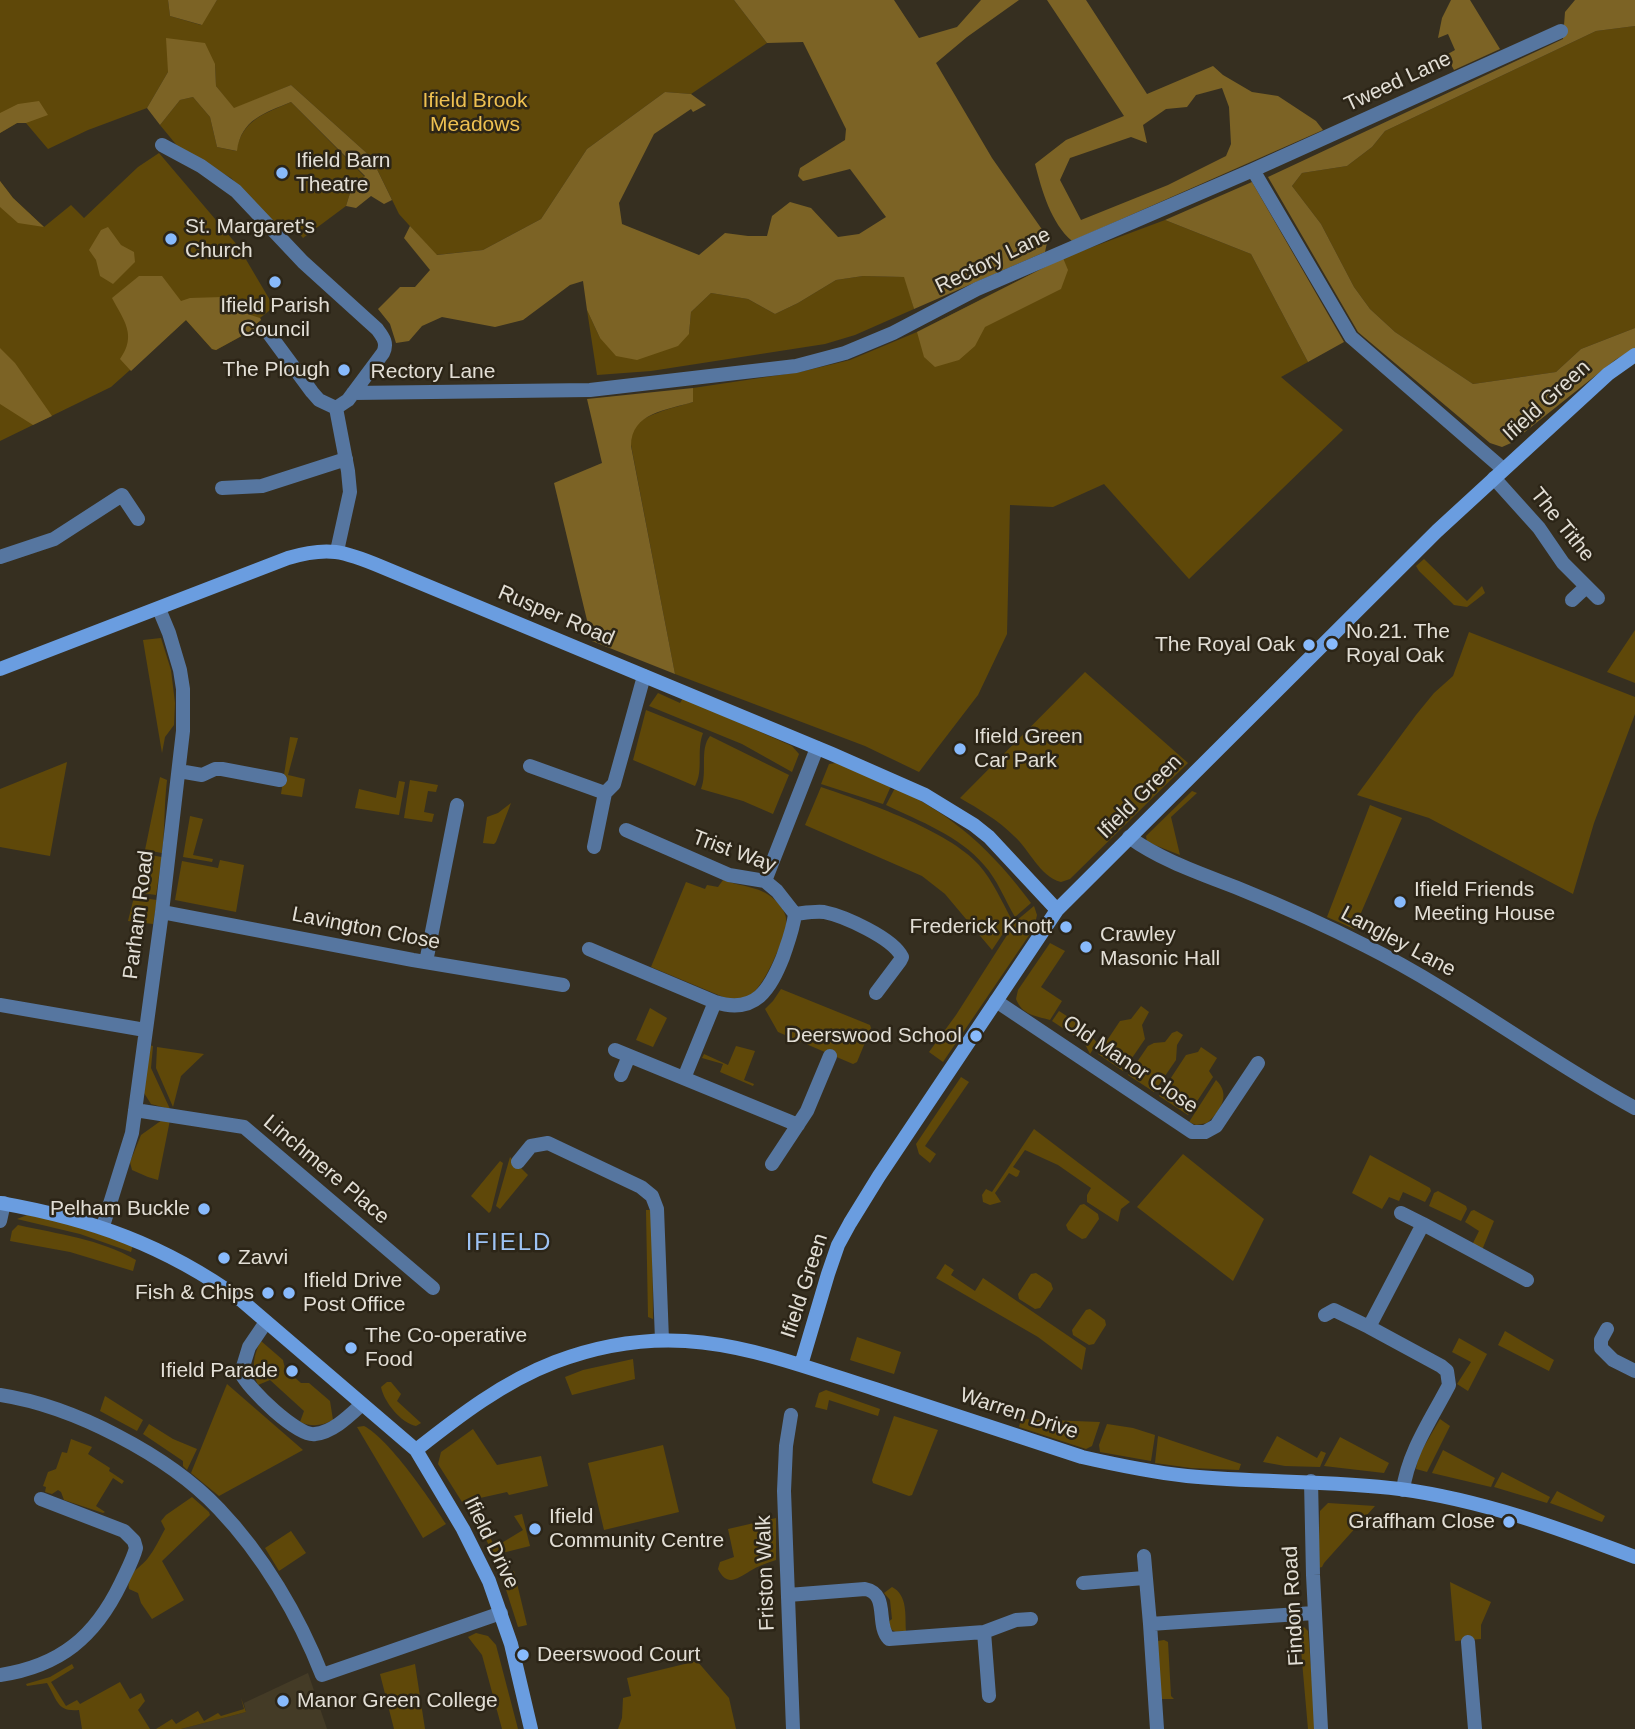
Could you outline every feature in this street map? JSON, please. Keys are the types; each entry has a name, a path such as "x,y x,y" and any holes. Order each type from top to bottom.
{"street":[{"name":"Tweed Lane","path":"1253,170 1560,31"},
{"path":"162,145 222,180 258,212 303,262 377,329 386,344 383,353 353,393 342,406 336,408 319,400 312,393 267,331"},
{"name":"Rectory Lane","path":"353,393 590,390 796,366 845,353 881,338 977,289 1253,170"},
{"path":"1253,170 1351,337 1498,473"},
{"name":"Ifield Green","path":"802,1365 838,1245 869,1191 1057,910 1498,473 1608,374 1635,355"},
{"path":"336,408 350,492 337,551"},
{"path":"222,488 262,486 346,459"},
{"name":"The Tithe","path":"1498,473 1563,563 1598,598"},
{"path":"0,557 54,539 122,495 138,519"},
{"name":"Rusper Road","path":"0,669 288,558 318,551 337,551 360,558 925,795 966,820 989,838 1057,910"},
{"path":"1572,600 1586,587"},
{"name":"Parham Road","path":"103,1226 127,1152 135,1110 162,912 183,721 183,689 173,645 159,609"},
{"path":"594,847 605,793 614,784 644,676"},
{"path":"765,881 817,748"},
{"path":"530,766 605,793"},
{"path":"178,771 202,775 222,769 280,780"},
{"path":"426,962 457,805"},
{"name":"Trist Way","path":"626,830 729,875 765,881 777,891 795,914"},
{"name":"Langley Lane","path":"1129,837 1165,859 1250,893 1367,947 1418,974 1635,1108"},
{"name":"Lavington Close","path":"162,912 563,985"},
{"path":"589,949 726,1006 746,1004 764,993 772,984 793,931 795,914 817,912 829,914 874,933 898,950 902,957 900,961 876,993"},
{"name":"Old Manor Close","path":"996,1001 1192,1132 1205,1132 1216,1126 1258,1063"},
{"path":"684,1078 715,1002"},
{"path":"0,1005 145,1030"},
{"path":"621,1075 622,1053 798,1125"},
{"path":"772,1164 814,1097 830,1056"},
{"name":"Linchmere Place","path":"135,1110 244,1127 433,1288"},
{"path":"518,1162 531,1146 548,1143 641,1187 652,1196 657,1209 662,1340"},
{"path":"0,1221 2,1203"},
{"name":"Ifield Drive","path":"2,1203 103,1226 182,1261 212,1279 266,1322 416,1450 463,1529 501,1613 531,1729"},
{"path":"1401,1213 1527,1280"},
{"path":"1369,1327 1423,1224"},
{"path":"1325,1315 1334,1310 1447,1371 1449,1385 1411,1458 1403,1489"},
{"path":"266,1322 249,1348 242,1373 249,1386 275,1410 301,1431 311,1435 338,1424 361,1405"},
{"path":"1607,1329 1601,1340 1601,1348 1613,1360 1635,1371"},
{"name":"Warren Drive","path":"416,1450 494,1393 542,1367 610,1346 662,1340 717,1343 802,1365 1070,1453 1120,1466 1185,1476 1311,1481 1403,1489 1521,1516 1635,1557"},
{"path":"0,1395 43,1405 92,1424 132,1444 196,1488 219,1508 263,1564 306,1639 322,1675 501,1613"},
{"name":"Friston Walk","path":"791,1415 784,1469 793,1729"},
{"name":"Findon Road","path":"1311,1481 1314,1612 1321,1729"},
{"path":"0,1675 17,1673 46,1663 85,1637 102,1619 136,1548 135,1541 124,1531 41,1499"},
{"path":"1144,1556 1157,1729"},
{"path":"1083,1583 1144,1578"},
{"path":"788,1595 873,1590 878,1596 883,1629 888,1639 984,1632 1016,1620 1031,1619"},
{"path":"1150,1624 1314,1612"},
{"path":"984,1632 989,1696"},
{"path":"1468,1642 1475,1729"}],"shaded area":[{"path":"168,0 217,0 202,25 170,16"},
{"path":"734,0 894,0 919,38 957,27 981,0 1019,0 936,63 992,158 1048,238 1045,252 914,309 904,277 863,276 836,280 775,314 748,299 711,293 691,312 689,334 678,346 637,360 616,356 600,338 587,310 583,281 570,285 523,320 495,327 442,317 422,326 409,341 396,343 390,324 378,309 400,287 415,287 430,270 404,238 410,226 437,255 483,250 541,219 587,149 665,92 691,94 706,105 693,112 691,109 654,134 619,203 622,224 699,255 725,233 767,236 772,216 790,202 811,208 838,237 859,234 886,217 850,169 803,181 798,176 800,168 845,140 846,129 803,42 767,43"},
{"path":"1047,0 1086,0 1147,94 1213,66 1252,92 1278,96 1316,121 1323,130 1072,241 1053,216 1035,164 1066,140 1124,116","holes":["1222,88 1229,107 1231,144 1226,156 1168,185 1081,220 1060,180 1070,158 1131,137 1147,143 1143,125 1166,109 1187,107 1196,95"]},
{"path":"1451,0 1470,0 1500,49 1454,70 1446,55 1455,50 1448,34 1438,38 1442,18"},
{"path":"1575,0 1635,0 1635,26 1596,31 1385,131 1372,147 1347,166 1302,173 1292,186 1321,224 1354,287 1370,309 1395,332 1473,384 1556,372 1581,349 1635,328 1635,348 1615,360 1511,443 1502,447 1490,443 1358,332 1268,177 1563,39 1565,12"},
{"path":"166,38 205,43 215,64 216,86 234,108 291,85 371,157 392,200 384,204 371,196 356,208 346,206 351,190 365,176 291,102 249,124 239,140 237,151 217,147 210,117 193,97 180,100 160,125 147,108 168,72"},
{"path":"39,101 48,115 26,123 17,123 0,133 0,113 18,104"},
{"path":"0,181 13,198 44,227 18,223 0,207"},
{"path":"1252,182 1344,342 1308,362 1251,254 1165,220"},
{"path":"108,227 121,245 134,252 135,262 113,284 100,276 96,260 89,250 101,230"},
{"path":"1063,258 1068,270 1061,289 985,327 975,346 959,360 935,367 924,357 917,332"},
{"path":"139,276 162,276 181,301 190,298 222,297 235,310 261,320 256,324 258,327 216,350 212,349 186,320 131,371 120,359 128,343 128,335 112,298"},
{"path":"0,348 15,363 52,416 33,425 0,404"},
{"path":"693,388 693,402 662,410 644,419 637,426 631,446 675,674 592,641 554,483 602,463 587,399"},
{"name":"Manor Green College","path":"308,1673 327,1729 181,1729 246,1712 244,1703"}],"green space":[{"name":"Ifield Brook Meadows","path":"0,0 168,0 170,16 201,25 217,0 734,0 767,43 691,94 665,92 587,149 541,219 483,250 436,255 399,214 371,157 291,85 234,109 216,86 215,64 168,72 147,108 88,130 48,149 26,123 17,123 0,133"},
{"path":"1635,26 1635,328 1581,349 1556,372 1473,384 1395,332 1370,309 1354,287 1321,224 1292,186 1302,173 1347,166 1372,147 1385,131 1596,31"},
{"path":"193,97 210,117 217,147 236,151 239,140 249,125 264,114 291,102 365,177 351,190 346,206 303,238 290,222 280,226 275,224 231,178 179,148 160,125 180,100"},
{"path":"159,153 238,246 274,307 260,318 256,324 258,327 216,350 212,349 186,320 111,387 0,441 0,181 13,198 44,227 71,205 84,218 138,167"},
{"path":"1165,220 1251,254 1308,362 1281,377 1343,430 1189,579 1104,484 1053,507 1010,505 1007,634 978,695 919,772 865,746 675,674 631,445 634,427 658,413 693,402 693,388 800,372 850,360 917,332 1063,258"},
{"path":"863,276 905,277 914,309 855,335 825,344 651,371 597,375 587,310 600,338 689,334 691,312 711,293 748,299 775,314 836,280"},
{"path":"1424,559 1467,601 1482,586 1485,593 1467,607 1454,605 1419,571 1416,566"},
{"path":"1635,630 1635,683 1607,672"},
{"path":"1469,632 1635,697 1635,714 1594,823 1573,894 1429,818 1357,795 1416,715 1453,676"},
{"path":"161,638 171,670 175,703 174,725 165,737 162,753 143,640"},
{"path":"1085,672 1188,763 1070,879 1061,882 1047,874 1020,842 1001,825 960,798"},
{"path":"658,693 680,703 683,698 792,746 799,754 792,772 742,744 649,706"},
{"path":"646,710 703,733 699,774 695,786 633,760"},
{"path":"710,736 789,775 773,814 743,801 701,789 705,748"},
{"path":"290,737 298,738 288,775 305,779 302,797 281,794"},
{"path":"67,762 50,856 0,847 0,789"},
{"path":"836,763 891,786 883,804 821,784 829,764"},
{"path":"160,777 167,780 162,853 145,850"},
{"path":"410,780 438,785 436,792 428,791 424,812 434,814 432,822 404,818"},
{"path":"399,781 405,782 399,815 355,808 359,789 396,798"},
{"path":"821,787 905,818 947,840 979,865 1012,920 992,950 945,894 922,876 805,825"},
{"path":"895,788 936,810 971,836 1031,903 1015,917 993,877 974,855 938,830 886,805"},
{"path":"1192,791 1197,793 1171,817 1180,855 1147,842 1146,836"},
{"path":"511,803 496,842 483,843 487,817"},
{"path":"1370,805 1402,818 1354,929 1327,917"},
{"path":"190,816 203,819 193,855 213,859 212,862 183,857"},
{"path":"144,854 162,857 156,895 135,892"},
{"path":"220,860 244,865 236,912 175,900 182,861 218,868"},
{"path":"723,880 765,893 779,904 786,919 781,943 766,975 754,992 741,999 728,999 651,967 686,882 705,889 707,885 718,887"},
{"path":"134,897 157,900 153,924 128,921"},
{"path":"1034,906 1037,915 1034,928 943,1062 929,1052 1016,921"},
{"path":"1050,943 1065,951 1041,987 1062,1001 1050,1020 1026,1012 1016,999 1018,990"},
{"path":"781,989 870,1025 857,1062 853,1064 778,1032 765,1009"},
{"path":"1141,1006 1149,1012 1142,1025 1145,1039 1123,1071 1098,1054 1120,1021 1131,1019"},
{"path":"650,1008 667,1018 653,1047 636,1040"},
{"path":"1059,1011 1093,1033 1091,1035 1097,1043 1090,1054 1084,1042 1052,1021"},
{"path":"1177,1031 1183,1035 1177,1045 1176,1060 1154,1092 1128,1075 1148,1046 1165,1042"},
{"path":"149,1045 153,1046 151,1068 170,1109 151,1104 144,1093"},
{"path":"736,1046 755,1051 744,1080 754,1084 753,1086 720,1072 723,1064 702,1058 704,1054 728,1065"},
{"path":"157,1047 204,1054 181,1076 173,1107 156,1068"},
{"path":"1201,1047 1217,1058 1209,1071 1213,1077 1188,1115 1159,1096 1186,1055 1198,1052"},
{"path":"961,1077 969,1082 925,1146 936,1154 930,1163 919,1154 916,1144"},
{"path":"1216,1080 1223,1091 1220,1108 1207,1123 1196,1125 1189,1122"},
{"path":"162,1120 170,1120 158,1180 132,1170 130,1162 141,1135"},
{"path":"1034,1129 1130,1202 1121,1209 1118,1222 1087,1202 1091,1188 1058,1165 1025,1150 1013,1167 1020,1171 1018,1176 1009,1173 995,1193 1001,1202 990,1205 983,1202 982,1195 986,1189 992,1192"},
{"path":"1183,1154 1264,1219 1233,1281 1137,1207"},
{"path":"1370,1155 1430,1188 1425,1202 1403,1192 1399,1201 1389,1197 1382,1209 1352,1193"},
{"path":"510,1157 528,1175 500,1209 496,1206"},
{"path":"500,1161 503,1163 489,1213 471,1196"},
{"path":"1438,1191 1466,1206 1461,1221 1429,1206 1434,1193"},
{"path":"1084,1204 1098,1214 1099,1219 1086,1238 1082,1239 1068,1230 1066,1225 1080,1205"},
{"path":"646,1210 652,1210 653,1319 648,1317"},
{"path":"1474,1210 1494,1221 1482,1250 1472,1245 1479,1231 1465,1222"},
{"path":"27,1215 58,1221 133,1245 131,1252 80,1234 17,1219"},
{"path":"18,1225 108,1247 136,1260 133,1271 70,1252 10,1241 12,1231"},
{"path":"945,1264 954,1270 951,1275 975,1291 983,1278 1086,1348 1082,1370 1038,1337 936,1278"},
{"path":"1036,1273 1051,1283 1053,1289 1040,1308 1035,1309 1019,1299 1018,1294 1031,1274"},
{"path":"1090,1309 1105,1320 1106,1325 1094,1344 1089,1345 1073,1335 1072,1330 1086,1310"},
{"path":"1505,1331 1554,1360 1549,1371 1498,1345"},
{"path":"857,1337 901,1352 894,1374 850,1360"},
{"path":"1459,1338 1487,1354 1468,1391 1457,1384 1471,1362 1452,1352"},
{"path":"261,1341 283,1360 285,1369 301,1383 309,1383 330,1401 333,1420 316,1425 300,1422 304,1411 270,1380 258,1385 254,1363"},
{"path":"633,1359 635,1379 572,1395 565,1377 583,1370"},
{"path":"391,1382 401,1394 397,1401 421,1423 416,1426 410,1424 394,1411 381,1387"},
{"path":"227,1384 303,1450 219,1496 191,1473"},
{"path":"826,1390 880,1409 878,1416 829,1400 827,1410 815,1407 819,1393"},
{"path":"105,1396 143,1420 137,1431 100,1411"},
{"path":"894,1416 938,1430 912,1495 909,1496 873,1483 872,1480"},
{"path":"1021,1419 1100,1422 1092,1446 1086,1449 1019,1427"},
{"path":"1440,1419 1450,1426 1427,1472 1416,1469 1418,1457"},
{"path":"149,1424 173,1439 197,1449 187,1470 183,1461 143,1434"},
{"path":"1107,1424 1155,1435 1151,1461 1100,1452 1099,1445"},
{"path":"364,1426 397,1456 446,1524 423,1538 357,1427"},
{"path":"473,1429 497,1465 541,1456 548,1486 471,1500 475,1511 473,1514 469,1513 438,1464 441,1452"},
{"path":"1158,1436 1241,1464 1239,1470 1155,1463"},
{"path":"1277,1436 1317,1458 1321,1451 1326,1453 1320,1467 1263,1462"},
{"path":"1340,1437 1389,1463 1384,1473 1324,1466"},
{"path":"71,1439 92,1447 88,1454 124,1481 122,1484 113,1478 96,1506 105,1512 103,1513 64,1500 58,1490 52,1494 45,1492 46,1487 43,1486 48,1472 56,1469 62,1452 67,1453"},
{"path":"663,1445 679,1512 604,1530 588,1463"},
{"path":"1443,1450 1495,1478 1491,1487 1432,1473"},
{"path":"1502,1472 1550,1497 1547,1503 1494,1487"},
{"path":"1557,1491 1605,1516 1602,1522 1550,1503"},
{"path":"192,1497 210,1515 162,1561 184,1600 152,1619 138,1593 129,1589 130,1579 134,1571 148,1558 165,1529 161,1521"},
{"path":"1328,1503 1375,1506 1322,1567 1318,1568 1320,1511"},
{"path":"522,1514 530,1546 494,1555 482,1532 486,1530 495,1547 523,1530 514,1516"},
{"path":"776,1518 776,1560 737,1579 729,1580 721,1575 718,1569 720,1562 734,1557 728,1529"},
{"path":"291,1531 306,1553 279,1571 265,1548"},
{"path":"514,1571 527,1625 518,1627 501,1574"},
{"path":"1450,1582 1491,1602 1481,1625 1481,1639 1455,1641"},
{"path":"892,1587 903,1600 906,1631 892,1630 888,1622 892,1619 890,1600 884,1593"},
{"path":"1299,1627 1308,1631 1316,1729 1308,1729"},
{"path":"476,1633 488,1636 496,1645 518,1729 502,1729 482,1655 468,1637"},
{"path":"1158,1641 1168,1642 1171,1696 1174,1699 1161,1699 1157,1646"},
{"path":"697,1661 729,1698 736,1729 618,1729 622,1718 623,1698 631,1696 627,1678"},
{"path":"72,1664 74,1668 51,1682 66,1706 77,1700 80,1704 120,1682 130,1699 141,1693 145,1701 138,1710 150,1729 82,1729 79,1710 62,1707 47,1683 26,1684 50,1677"},
{"path":"415,1664 425,1729 394,1729 380,1674"},
{"path":"241,1698 246,1712 181,1729 156,1729 172,1719 176,1724 198,1711 204,1721 218,1713 221,1716 244,1709"}],"place":[{"name":"Ifield Barn Theatre","path":"282,173"},
{"name":"St. Margaret's Church","path":"171,239"},
{"name":"Ifield Parish Council","path":"275,282"},
{"name":"The Plough","path":"344,370"},
{"name":"No.21. The Royal Oak","path":"1332,644"},
{"name":"The Royal Oak","path":"1309,645"},
{"name":"Ifield Green Car Park","path":"960,749"},
{"name":"Ifield Friends Meeting House","path":"1400,902"},
{"name":"Frederick Knott","path":"1066,927"},
{"name":"Crawley Masonic Hall","path":"1086,947"},
{"name":"Deerswood School","path":"976,1036"},
{"name":"Pelham Buckle","path":"204,1209"},
{"name":"Zavvi","path":"224,1258"},
{"name":"Fish & Chips","path":"268,1293"},
{"name":"Ifield Drive Post Office","path":"289,1293"},
{"name":"The Co-operative Food","path":"351,1348"},
{"name":"Ifield Parade","path":"292,1371"},
{"name":"Graffham Close","path":"1509,1522"},
{"name":"Ifield Community Centre","path":"535,1529"},
{"name":"Deerswood Court","path":"523,1655"},
{"name":"Manor Green College","path":"283,1701"}],"district":[{"name":"IFIELD","path":"509,1243"}]}
